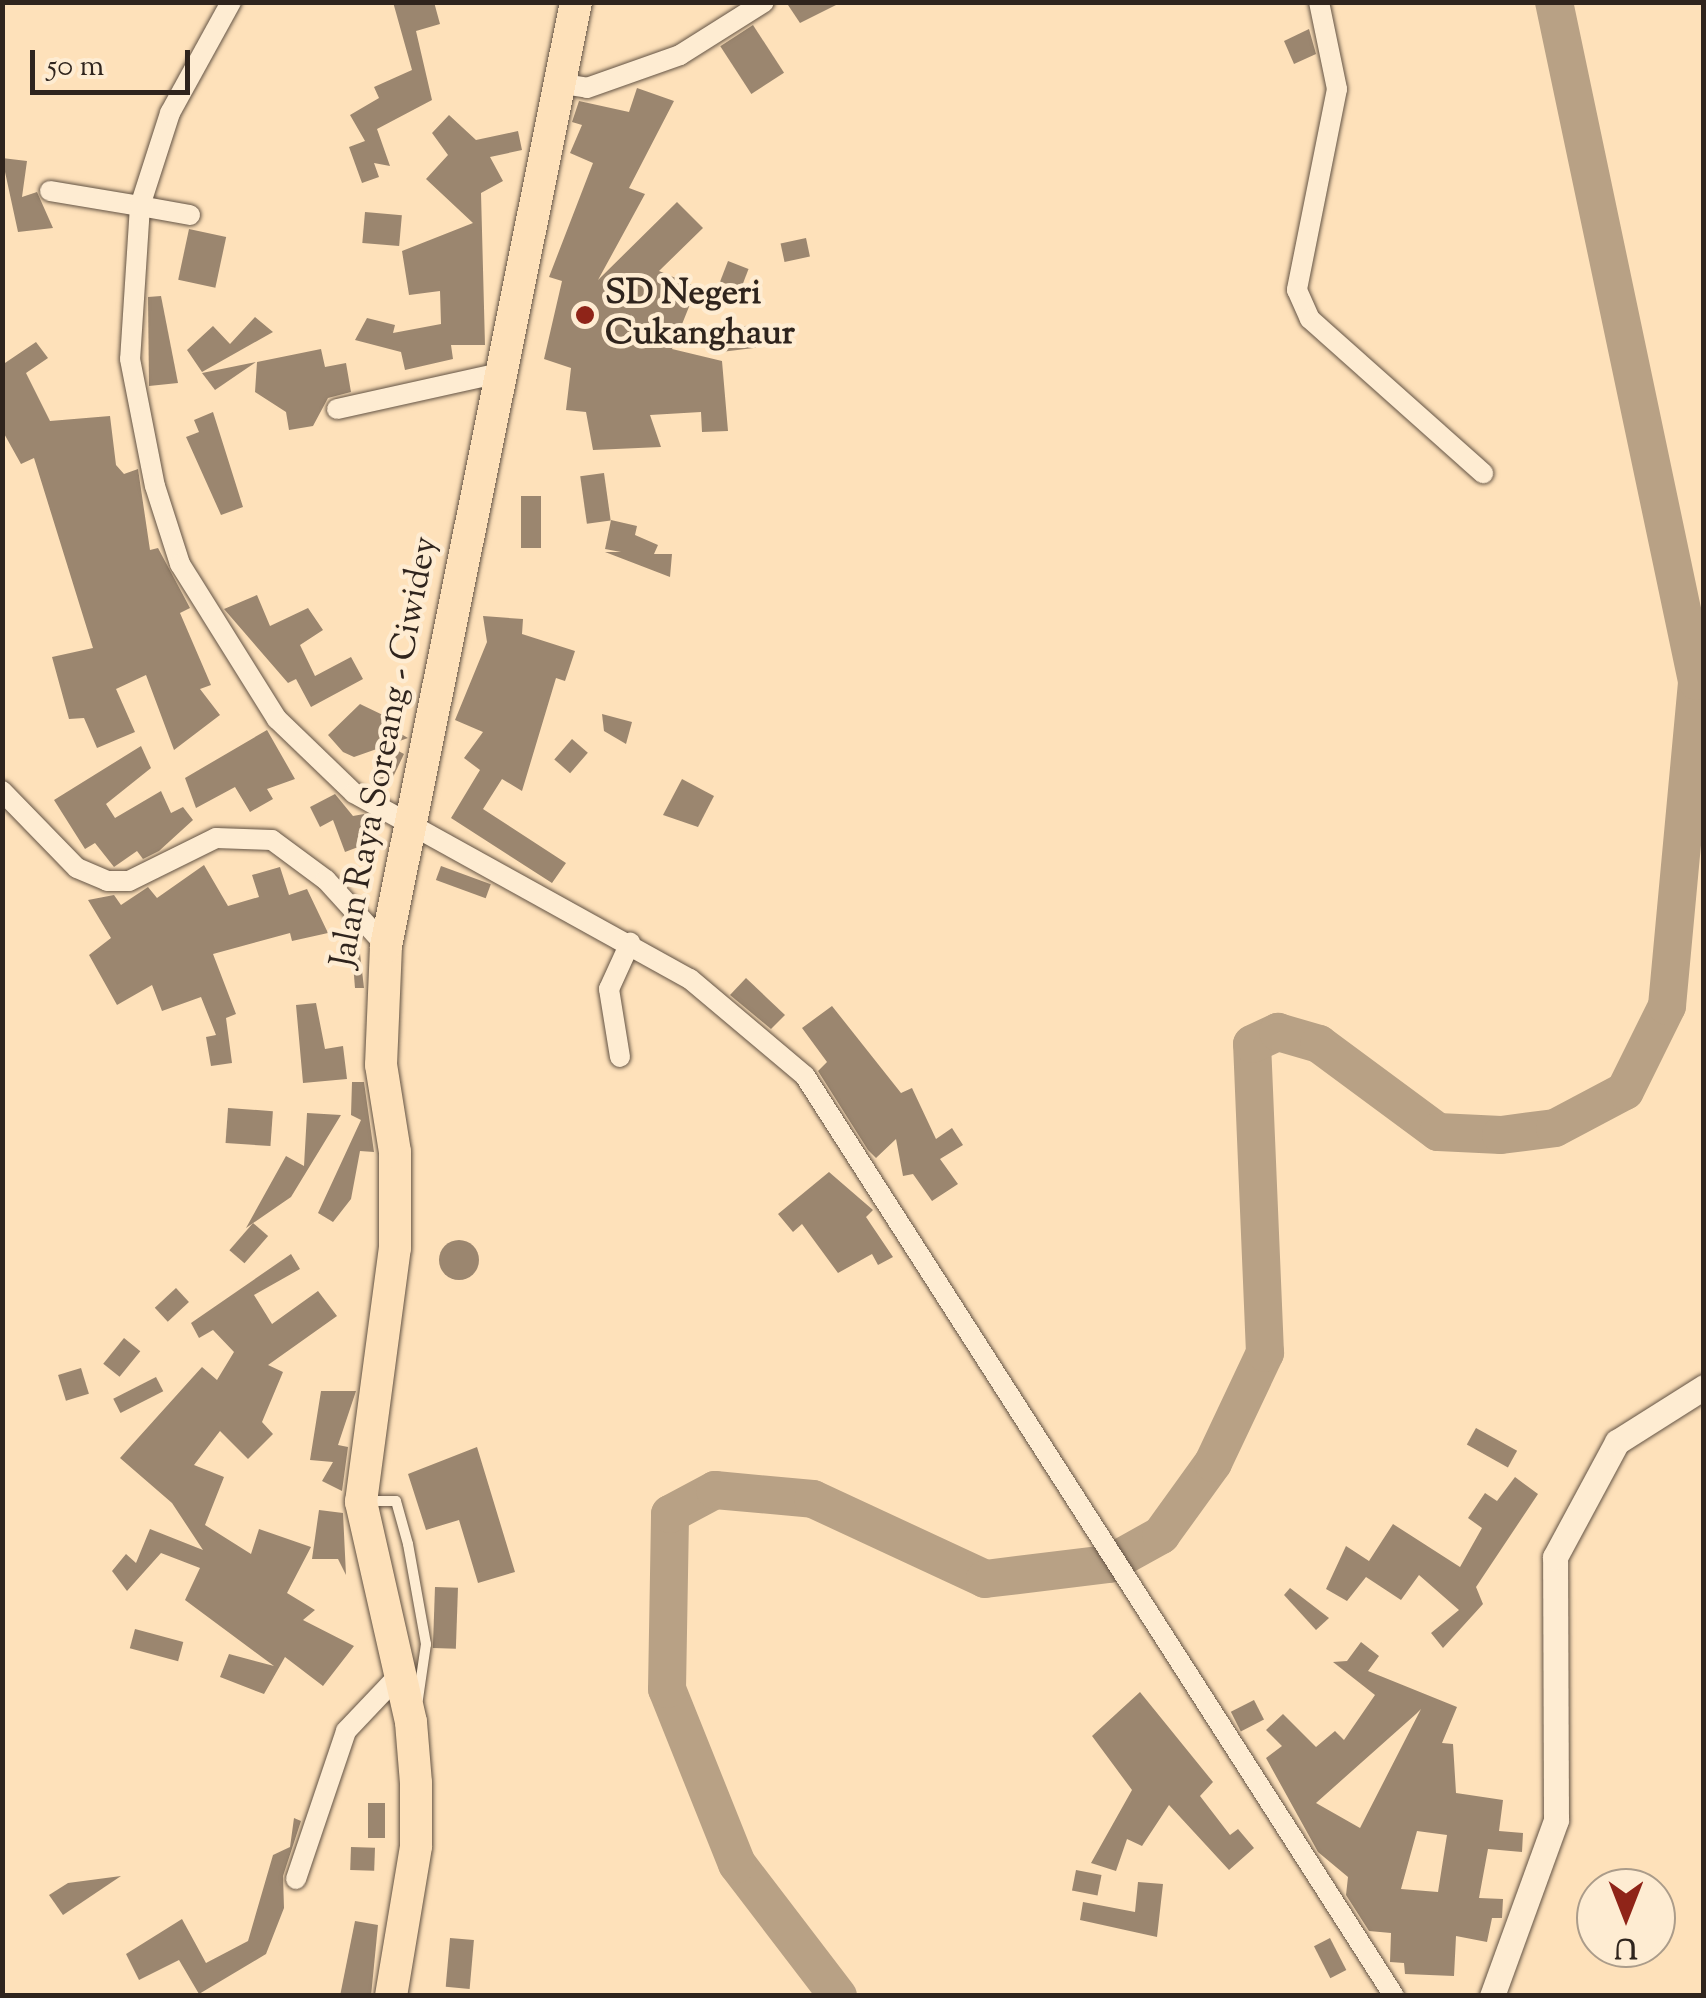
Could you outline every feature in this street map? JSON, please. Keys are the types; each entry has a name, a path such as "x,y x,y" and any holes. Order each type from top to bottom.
{"highway":[{"name":"Jalan Raya Soreang - Ciwidey","path":"391,1996 416,1846 411,1722 361,1502 395,1248 395,1152 381,1065 386,946 576,2"}],"street":[{"path":"231,2 176,99 140,206 130,360 180,564 277,719 354,793 411,830 690,978 792,1062 945,1286 1394,1996"},
{"path":"557,83 587,88 680,55 764,2"},
{"path":"1319,2 1338,88 1297,290 1310,319 1483,472"},
{"path":"50,192 190,215"},
{"path":"337,409 499,373"},
{"path":"2,792 78,868 106,881 129,881 216,838 272,840 326,880 386,946"},
{"path":"620,1057 609,988 630,944"},
{"path":"1492,1996 1556,1820 1555,1556 1616,1442 1704,1387"},
{"path":"296,1879 346,1731 401,1672"}],"lane":[{"path":"361,1502 396,1501 420,1596 426,1644 411,1722"}],"building":[{"path":"393,2 434,2 440,24 416,31 432,100 377,129 390,166 374,163 379,177 362,183 349,147 365,141 350,115 379,98 374,87 412,70"},
{"path":"786,2 842,2 800,23"},
{"path":"753,25 784,73 751,94 720,46"},
{"path":"1309,29 1316,54 1294,64 1284,41"},
{"path":"637,88 674,101 629,188 645,194 598,280 677,202 703,228 659,271 697,287 672,349 722,361 728,431 702,432 701,412 650,415 661,447 593,450 586,412 566,410 571,368 544,359 562,281 549,277 593,163 570,153 582,125 572,122 579,101 629,112"},
{"path":"449,115 476,140 518,131 522,150 490,157 503,181 481,193 485,345 451,345 453,359 405,370 401,352 355,340 367,318 395,325 393,333 441,324 440,291 409,295 402,251 473,223 426,179 448,155 432,133"},
{"path":"2,158 27,161 22,197 37,192 53,228 18,232"},
{"path":"365,212 402,215 399,246 362,243"},
{"path":"189,229 226,237 215,288 178,280"},
{"path":"806,238 810,257 785,262 781,243"},
{"path":"728,261 749,269 741,289 720,282"},
{"path":"161,296 178,383 149,386 148,297"},
{"path":"255,317 273,332 202,372 187,350 213,326 230,344"},
{"path":"753,325 756,348 721,352 718,329"},
{"path":"36,342 48,358 26,373 50,421 110,416 116,465 124,474 138,469 150,550 158,548 190,608 180,613 211,685 200,689 220,715 174,750 146,675 116,689 135,732 97,748 84,718 69,719 52,657 93,648 34,458 21,464 2,430 2,365"},
{"path":"321,349 325,367 346,363 351,392 328,398 313,426 289,430 286,412 255,392 257,362"},
{"path":"256,362 215,390 202,373"},
{"path":"213,412 243,507 221,515 186,437 199,432 194,420"},
{"path":"604,473 611,521 587,524 580,476"},
{"path":"521,496 541,496 541,548 521,548"},
{"path":"611,520 637,526 635,535 658,545 654,554 672,554 670,577 605,552 621,552 605,549"},
{"path":"257,595 270,626 308,608 323,630 300,645 315,676 351,657 363,679 311,707 296,679 288,683 224,609"},
{"path":"483,616 523,619 522,634 575,651 565,681 556,678 522,791 502,779 483,809 566,863 552,883 451,818 480,770 464,758 483,732 455,720 487,642"},
{"path":"360,704 387,717 384,724 408,738 354,757 343,752 328,735"},
{"path":"602,714 632,722 626,744 604,731"},
{"path":"267,730 295,779 267,789 273,799 250,812 235,787 196,808 185,778"},
{"path":"572,739 588,753 570,773 554,759"},
{"path":"141,746 151,768 106,804 115,818 161,791 171,813 183,807 193,820 159,851 143,859 137,851 114,867 95,843 85,849 54,800"},
{"path":"393,748 404,754 385,794 371,786"},
{"path":"682,779 714,796 698,827 663,815"},
{"path":"335,794 353,816 364,814 374,841 345,852 333,820 320,827 310,807"},
{"path":"204,865 228,906 259,897 252,875 280,867 289,895 307,889 328,933 292,941 290,933 213,954 236,1014 226,1018 232,1063 211,1066 206,1037 216,1035 201,997 162,1011 152,985 117,1005 89,955 111,938 88,900 114,895 121,905 148,887 157,898"},
{"path":"441,866 491,884 486,898 436,880"},
{"path":"358,936 364,988 355,988 353,963"},
{"path":"746,978 785,1015 771,1029 730,995"},
{"path":"316,1003 325,1049 343,1046 347,1079 303,1083 296,1005"},
{"path":"832,1006 901,1093 912,1088 936,1139 952,1128 963,1145 940,1159 958,1184 932,1201 913,1174 903,1176 896,1139 876,1158 868,1150 818,1071 827,1062 802,1028"},
{"path":"352,1082 364,1082 374,1152 360,1151 351,1199 333,1222 318,1213 361,1120 351,1115"},
{"path":"228,1108 273,1111 270,1146 226,1143"},
{"path":"307,1113 341,1115 291,1197 246,1228 286,1156 304,1166"},
{"path":"829,1172 873,1210 866,1217 893,1257 878,1265 872,1254 838,1273 802,1224 793,1232 778,1214"},
{"path":"253,1223 268,1236 244,1263 229,1250"},
{"path":"459,1240 473,1246 479,1260 473,1274 459,1280 445,1274 439,1260 445,1246"},
{"path":"291,1254 300,1269 254,1295 272,1324 318,1291 337,1316 268,1365 283,1372 262,1422 273,1434 248,1459 220,1431 194,1465 224,1477 205,1525 251,1554 259,1529 311,1547 287,1593 315,1610 303,1620 354,1646 323,1686 285,1657 264,1694 220,1677 229,1654 274,1666 185,1600 200,1568 161,1553 127,1591 112,1571 126,1554 136,1563 150,1529 203,1550 172,1503 120,1458 202,1367 217,1380 234,1352 213,1330 199,1338 191,1323"},
{"path":"176,1288 189,1302 168,1322 155,1308"},
{"path":"124,1338 140,1351 120,1377 103,1364"},
{"path":"81,1368 89,1394 66,1401 58,1375"},
{"path":"156,1377 163,1391 120,1413 113,1399"},
{"path":"321,1391 356,1391 338,1445 348,1447 342,1491 322,1481 333,1462 310,1460"},
{"path":"1476,1428 1517,1451 1508,1467 1467,1445"},
{"path":"477,1447 515,1572 478,1583 459,1520 426,1530 408,1474"},
{"path":"1515,1477 1538,1494 1476,1587 1483,1604 1443,1648 1431,1633 1459,1610 1419,1575 1401,1600 1366,1577 1347,1601 1326,1589 1346,1546 1369,1561 1393,1524 1460,1567 1482,1528 1468,1518 1485,1493 1497,1501"},
{"path":"319,1510 343,1513 346,1575 338,1559 312,1559"},
{"path":"435,1587 458,1588 456,1649 433,1648"},
{"path":"1290,1588 1329,1618 1316,1630 1284,1595"},
{"path":"135,1629 183,1642 178,1661 130,1648"},
{"path":"1361,1642 1379,1656 1368,1671 1457,1707 1442,1743 1453,1744 1456,1793 1503,1800 1499,1831 1523,1833 1522,1852 1488,1849 1479,1898 1503,1899 1502,1918 1492,1918 1487,1942 1456,1936 1454,1976 1405,1974 1404,1963 1390,1962 1391,1933 1369,1931 1346,1895 1348,1877 1318,1852 1266,1758 1282,1746 1266,1730 1283,1714 1316,1747 1335,1731 1344,1740 1375,1695 1333,1662 1347,1661","holes":["1421,1709 1360,1828 1316,1803 1416,1714","1417,1831 1447,1835 1438,1892 1401,1889"]},
{"path":"1140,1692 1213,1782 1200,1796 1230,1835 1238,1829 1254,1848 1229,1870 1169,1805 1142,1846 1127,1839 1116,1871 1091,1863 1132,1790 1092,1736"},
{"path":"1254,1700 1264,1720 1241,1731 1231,1712"},
{"path":"368,1803 385,1803 385,1838 368,1838"},
{"path":"294,1818 301,1821 283,1876 284,1908 266,1954 199,1994 179,1960 139,1980 126,1954 182,1919 206,1963 248,1941 273,1855 290,1847"},
{"path":"351,1847 375,1848 374,1871 350,1870"},
{"path":"1076,1870 1102,1875 1098,1896 1072,1891"},
{"path":"121,1876 63,1915 49,1895 68,1883"},
{"path":"1138,1882 1163,1884 1157,1937 1080,1920 1083,1902 1135,1912"},
{"path":"355,1921 378,1925 371,1996 340,1996"},
{"path":"450,1938 474,1940 470,1989 446,1987"},
{"path":"1330,1938 1346,1970 1330,1978 1314,1946"}],"waterway":[{"path":"838,1996 737,1864 667,1689 670,1514 715,1490 813,1499 985,1579 1109,1564 1161,1535 1213,1463 1265,1353 1252,1044 1278,1032 1319,1044 1438,1132 1501,1135 1555,1128 1625,1091 1667,1006 1697,681 1554,2"}],"place":[{"name":"SD Negeri Cukanghaur","path":"585,315"}]}
